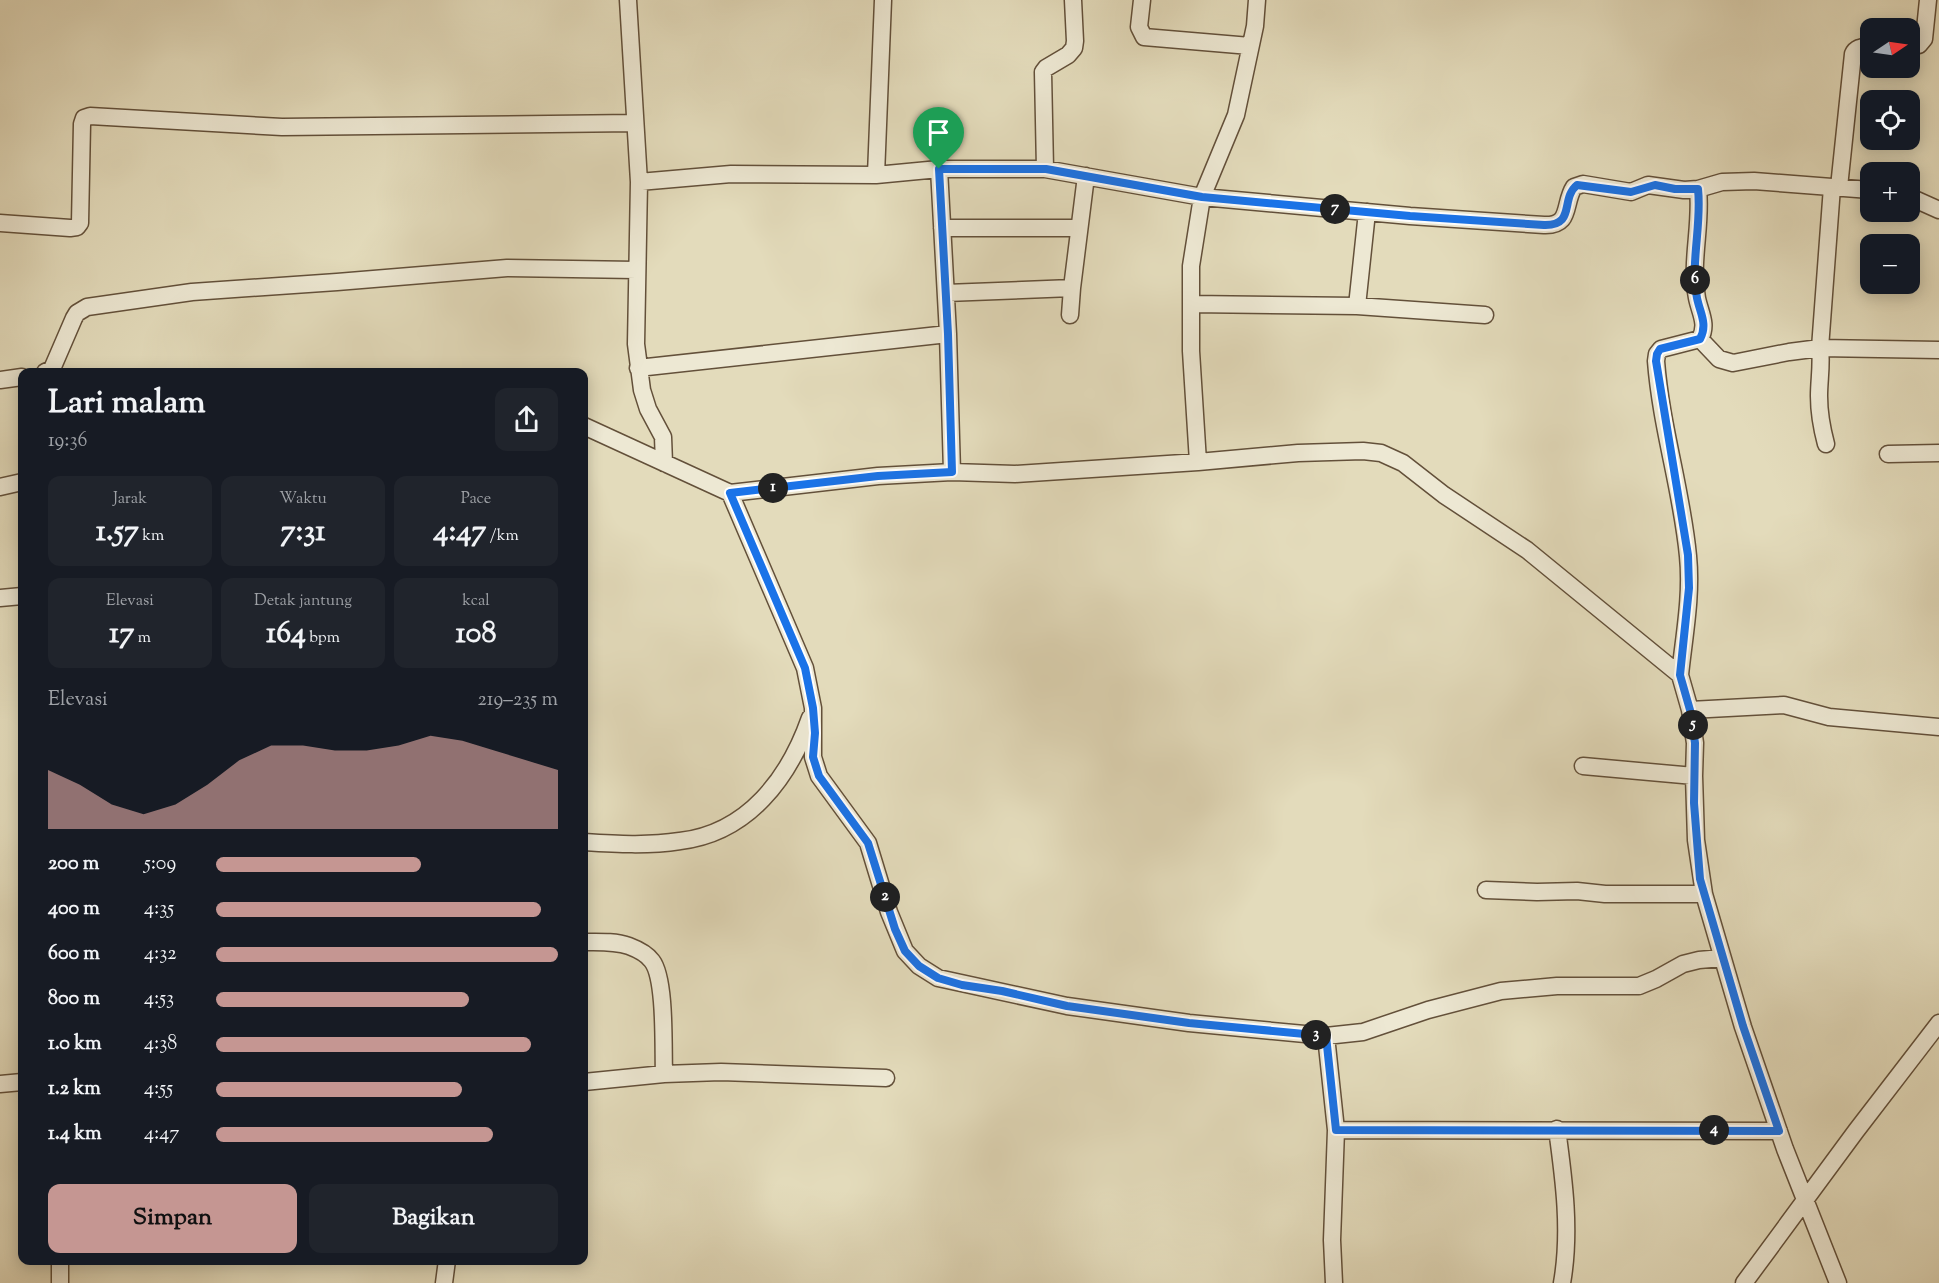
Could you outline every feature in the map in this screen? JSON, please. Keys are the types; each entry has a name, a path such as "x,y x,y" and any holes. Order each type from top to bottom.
{"street":[{"path":"628,0 639,182 636,344 642,390 648,408 663,437 664,463"},
{"path":"876,175 883,0"},
{"path":"1046,169 1043,72 1068,55 1074,48 1074,0"},
{"path":"1142,0 1139,27 1144,37 1250,46"},
{"path":"1198,462 1191,351 1191,266 1202,197 1236,115 1257,0"},
{"path":"1920,44 1924,39 1928,0"},
{"path":"1826,444 1821,424 1819,399 1822,367 1820,348 1836,187 1853,54 1860,47"},
{"path":"0,224 70,228 80,224 82,124 84,118 90,116 282,127 634,123"},
{"path":"639,182 731,174 876,175 939,169 1046,169 1202,197 1367,212 1553,225 1564,217 1570,193 1577,185 1631,192 1655,185 1675,189 1698,189 1722,182 1754,181 1860,189"},
{"path":"939,169 948,334 952,472"},
{"path":"1070,315 1071,288 1086,176"},
{"path":"1698,189 1700,212 1695,280 1697,298 1705,326 1700,339"},
{"path":"1920,201 1939,210"},
{"path":"1357,306 1367,212"},
{"path":"942,228 1079,228"},
{"path":"52,368 77,313 87,307 192,291 507,268 636,270"},
{"path":"946,293 1071,288"},
{"path":"1191,304 1357,306 1485,315"},
{"path":"638,368 948,334"},
{"path":"1700,339 1719,359 1732,363 1820,348 1939,350"},
{"path":"1700,339 1660,349 1657,354 1657,371 1683,520 1689,571 1680,675 1690,710 1695,743 1697,853 1704,894 1722,958 1779,1131 1838,1283"},
{"path":"0,380 18,378"},
{"path":"588,428 730,493 878,476 952,472 1015,474 1298,453 1348,451 1381,453 1403,463 1444,495 1527,550 1680,675"},
{"path":"1888,454 1939,453"},
{"path":"0,487 18,483"},
{"path":"730,493 805,668 813,708 815,733 813,757 819,776 868,843 895,929 905,951 919,966 938,978 1067,1006 1189,1023 1326,1036 1363,1032 1428,1010 1501,991 1557,986 1639,986 1683,964 1722,958"},
{"path":"0,598 18,596"},
{"path":"1690,710 1784,705 1829,717 1939,727"},
{"path":"588,842 633,844 682,841 704,836 730,825 759,804 782,777 801,744 813,708"},
{"path":"1583,766 1694,776"},
{"path":"1486,890 1577,891 1605,894 1704,894"},
{"path":"588,942 621,944 641,952 651,959 658,971 664,1074"},
{"path":"1744,1283 1939,1023"},
{"path":"1326,1036 1336,1130 1332,1240 1334,1283"},
{"path":"588,1082 664,1074 721,1072 886,1078"},
{"path":"0,1084 18,1082"},
{"path":"1336,1130 1779,1131"},
{"path":"1557,1130 1566,1202 1566,1263 1562,1283"},
{"path":"60,1265 60,1283"},
{"path":"444,1283 446,1265"}],"route":[{"path":"939,169 1046,169 1202,197 1410,216 1544,225 1559,223 1564,217 1570,193 1577,185 1583,184 1626,192 1648,185 1684,190 1698,189 1700,212 1695,280 1697,298 1705,326 1700,339 1660,349 1656,361 1688,555 1689,588 1680,675 1690,710 1695,743 1694,803 1702,889 1743,1026 1779,1131 1336,1130 1326,1036 1189,1023 1067,1006 1002,991 962,985 938,978 919,966 905,951 889,912 868,843 819,776 813,757 815,733 813,708 805,668 730,493 878,476 952,472 948,334 939,169"}]}
